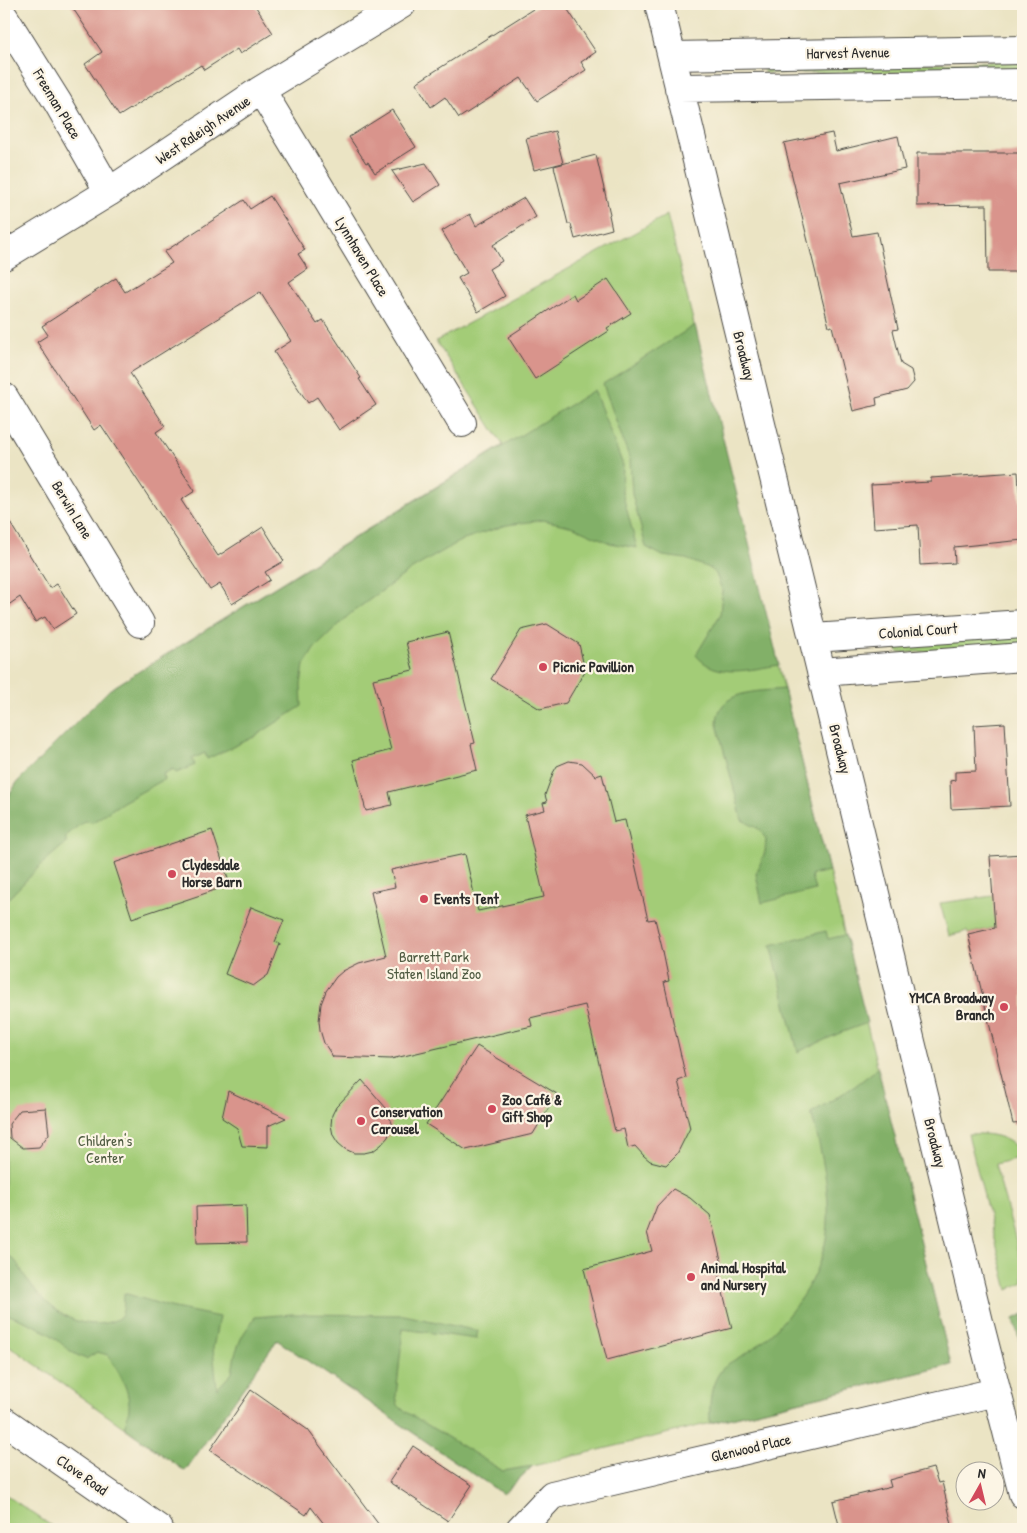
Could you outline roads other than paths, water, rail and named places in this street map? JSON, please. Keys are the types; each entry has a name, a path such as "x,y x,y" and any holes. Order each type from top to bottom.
{"street":[{"name":"West Raleigh Avenue","path":"4,256 109,192 261,90 402,4"},
{"name":"Broadway","path":"659,4 996,1392 1023,1494"},
{"name":"Freeman Place","path":"4,17 58,103 109,192"},
{"name":"Harvest Avenue","path":"672,56 1023,50"},
{"path":"679,88 1023,83"},
{"name":"Lynnhaven Place","path":"261,90 462,423"},
{"name":"Berwin Lane","path":"4,397 140,623"},
{"name":"Colonial Court","path":"813,638 1023,624"},
{"path":"821,672 1023,657"},
{"name":"Glenwood Place","path":"520,1529 552,1494 996,1392"},
{"name":"Clove Road","path":"4,1422 159,1529"}],"place":[{"name":"Picnic Pavillion","path":"543,667"},
{"name":"Clydesdale Horse Barn","path":"172,874"},
{"name":"Events Tent","path":"424,899"},
{"name":"YMCA Broadway Branch","path":"1004,1007"},
{"name":"Zoo Café & Gift Shop","path":"492,1109"},
{"name":"Conservation Carousel","path":"361,1121"},
{"name":"Animal Hospital and Nursery","path":"691,1277"}],"park label":[{"name":"Barrett Park Staten Island Zoo","path":"434,966"},
{"name":"Children's Center","path":"105,1150"}]}
